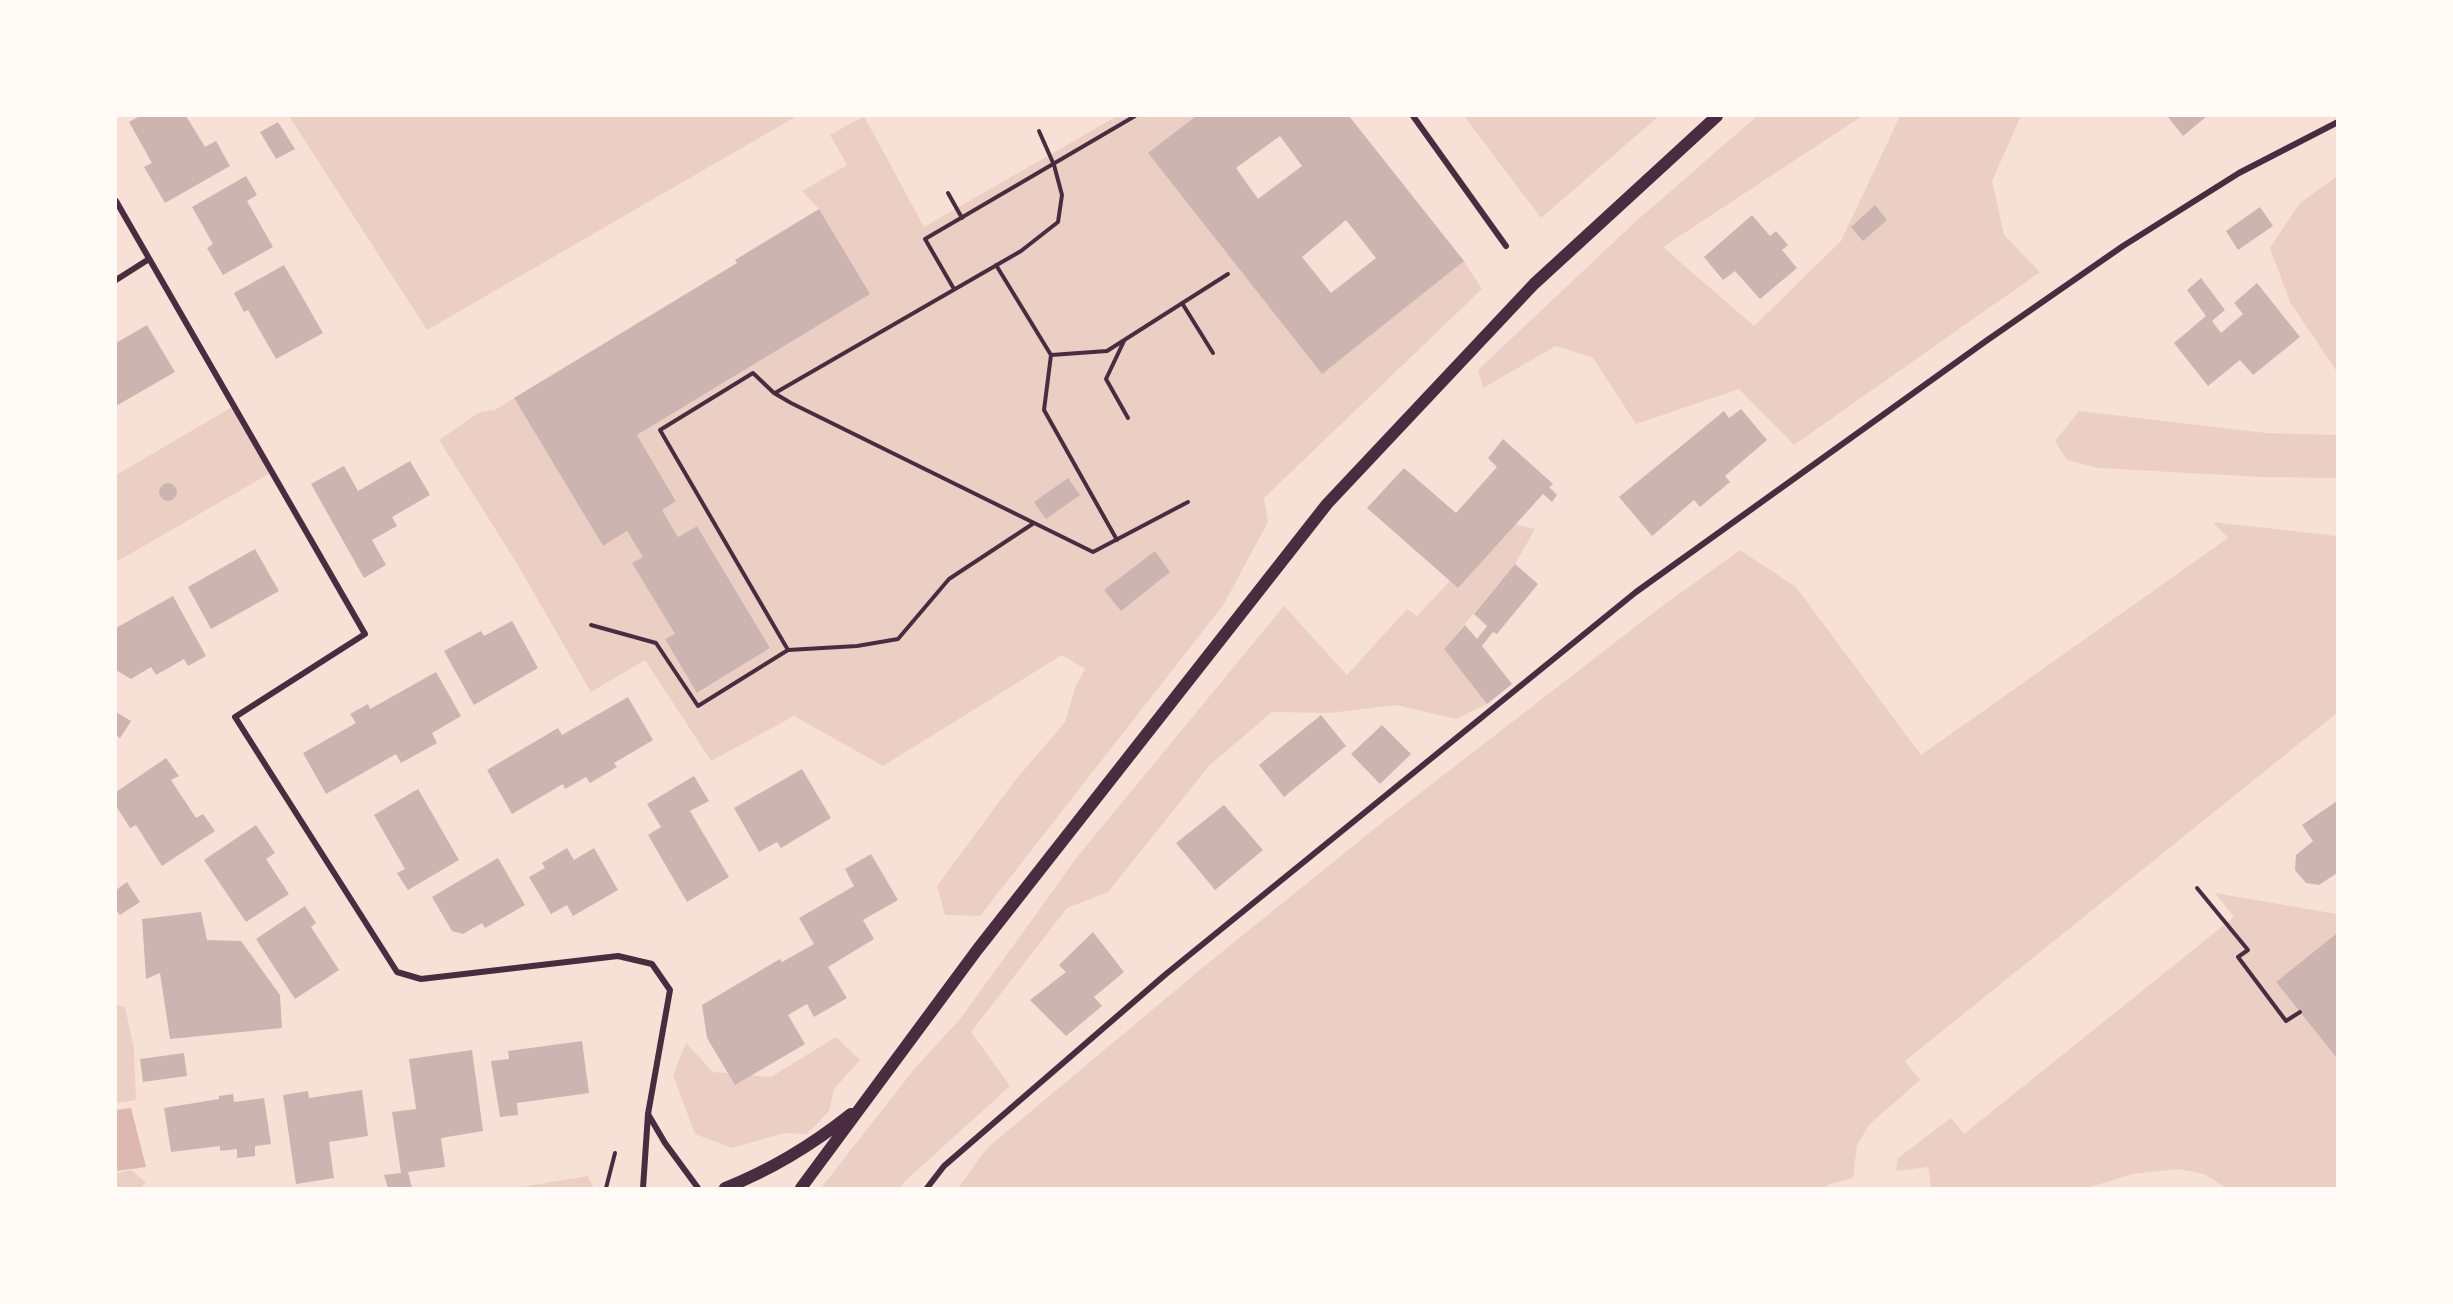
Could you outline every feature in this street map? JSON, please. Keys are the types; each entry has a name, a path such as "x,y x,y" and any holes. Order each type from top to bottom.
{"main road":[{"path":"801,1188 977,950 1327,504 1533,284 1717,116"},
{"path":"725,1188 777,1165 824,1135 861,1106"}],"street":[{"path":"1413,116 1506,246"},
{"path":"927,1188 944,1166 1166,974 1636,592 1986,340 2123,246 2239,173 2337,122"},
{"path":"116,201 365,634 235,717 397,972 422,979 618,956 652,964 670,990 648,1114 643,1188"},
{"path":"116,280 149,259"},
{"path":"648,1114 665,1143 698,1188"}],"path":[{"path":"954,289 926,239 1136,116"},
{"path":"774,393 1021,251 1058,222 1062,195 1054,165 1039,131"},
{"path":"948,193 962,218"},
{"path":"996,265 1051,355 1044,410 1117,540"},
{"path":"1051,355 1107,351 1228,274"},
{"path":"1182,303 1213,353"},
{"path":"1124,341 1106,379 1128,418"},
{"path":"788,650 660,430 753,373 774,393 1093,552 1188,502"},
{"path":"591,625 656,643 698,706 788,650 857,646 898,639 950,579 1034,523"},
{"path":"2197,888 2248,950 2238,957 2286,1021 2300,1012"},
{"path":"606,1188 615,1153"}],"shaded area":[{"path":"289,116 797,116 427,330"},
{"path":"864,116 924,227 1117,116 1196,116 1149,154 1322,373 1464,261 1482,289 1264,498 1268,522 1224,604 980,916 945,915 937,886 1013,783 1065,722 1075,688 1085,669 1062,655 883,766 794,716 711,761 645,660 591,692 516,562 439,440 480,412 495,410 514,398 603,546 627,531 643,557 633,563 675,634 666,640 698,693 770,648 697,526 678,537 662,510 676,500 637,435 869,294 819,209 802,191 847,165 830,135"},
{"path":"1464,116 1659,116 1541,218"},
{"path":"1757,116 1862,116 1663,247 1754,326 1841,241 1900,116 2021,116 1992,181 2004,235 2040,272 1794,445 1739,389 1636,424 1593,358 1556,346 1483,388 1478,370 1634,223"},
{"path":"2337,176 2337,372 2290,302 2270,248 2299,204"},
{"path":"234,406 272,472 116,562 116,475"},
{"path":"2079,411 2266,433 2337,435 2337,478 2262,477 2098,468 2067,460 2055,441"},
{"path":"2213,522 2337,536 2337,713 1905,1061 1920,1080 1869,1125 1857,1145 1853,1178 1827,1185 1827,1188 958,1188 987,1148 1207,964 1384,821 1657,610 1740,550 1796,587 1921,755 2228,538"},
{"path":"1515,524 1535,529 1515,564 1444,649 1487,704 1456,719 1396,705 1330,713 1272,712 1209,766 1108,892 1067,908 971,1032 1010,1086 903,1183 901,1188 821,1188 915,1068 961,1018 1077,857 1284,606 1347,675 1407,609 1417,616 1450,581"},
{"path":"2215,893 2337,914 2337,933 2276,982 2337,1057 2337,1188 2226,1188 2204,1174 2179,1169 2133,1174 2087,1188 1931,1188 1928,1167 1896,1171 1898,1158 1951,1118 1964,1134 2234,917"},
{"path":"116,1005 125,1007 134,1049 136,1100 116,1103"},
{"path":"836,1037 860,1060 834,1089 829,1111 807,1134 784,1133 732,1148 695,1134 673,1075 686,1043 713,1072 771,1077"},
{"path":"131,1108 146,1167 116,1171 116,1110"},
{"path":"131,1170 146,1182 140,1188 116,1188 116,1173"},
{"path":"588,1176 594,1188 515,1188"}],"building":[{"path":"140,116 186,116 205,147 216,141 230,166 165,203 144,167 152,163 129,122"},
{"path":"1196,116 1349,116 1464,261 1322,374 1148,153","holes":["1280,136 1302,166 1258,199 1236,168","1346,220 1376,258 1331,293 1302,257"]},
{"path":"2167,116 2207,116 2183,136"},
{"path":"278,122 295,149 276,159 260,132"},
{"path":"246,176 257,195 247,201 273,247 223,275 207,248 213,244 192,207"},
{"path":"1875,205 1887,220 1863,241 1851,227"},
{"path":"2260,207 2273,226 2238,250 2226,231"},
{"path":"819,209 870,294 637,435 676,501 662,510 678,537 697,526 770,648 697,693 665,639 675,634 632,563 643,557 627,531 603,546 514,398 737,263 735,260"},
{"path":"1752,215 1770,236 1776,231 1788,245 1782,250 1797,268 1760,299 1735,271 1723,280 1704,257"},
{"path":"284,265 323,333 276,359 248,310 244,312 234,293"},
{"path":"2201,278 2225,310 2212,321 2221,333 2243,314 2234,303 2257,283 2300,337 2253,375 2240,360 2208,386 2174,343 2206,316 2187,290"},
{"path":"147,325 175,372 116,406 116,343"},
{"path":"1741,409 1767,440 1725,476 1730,482 1700,507 1694,500 1652,536 1619,497 1724,411 1729,418"},
{"path":"1503,439 1553,484 1549,487 1557,495 1552,502 1543,494 1458,588 1367,508 1404,468 1456,513 1497,467 1488,458"},
{"path":"410,461 430,495 392,517 397,526 372,540 386,565 364,578 311,484 344,466 358,491"},
{"path":"1068,478 1080,495 1046,519 1034,502"},
{"path":"164,483 172,483 177,488 175,499 164,501 159,496 159,488"},
{"path":"255,549 279,591 211,629 188,587"},
{"path":"1155,551 1170,572 1121,611 1104,590"},
{"path":"1515,564 1538,584 1497,634 1493,632 1482,646 1512,684 1487,704 1444,649 1465,625 1477,639 1487,626 1474,614"},
{"path":"173,596 206,656 188,666 184,659 156,675 151,667 131,679 116,670 116,628"},
{"path":"512,621 538,668 474,705 444,651 481,631 484,636"},
{"path":"436,672 461,716 432,733 437,743 401,763 396,754 326,794 303,753 356,723 350,714 368,704 370,709"},
{"path":"628,697 653,740 614,763 617,767 590,783 586,777 565,789 563,784 512,814 487,770 558,728 562,735"},
{"path":"116,712 131,721 120,738 116,735"},
{"path":"1321,715 1346,746 1284,797 1259,765"},
{"path":"1382,725 1411,754 1380,784 1351,754"},
{"path":"166,758 179,776 171,780 196,818 203,814 215,831 162,866 136,825 130,828 116,806 116,792"},
{"path":"802,769 831,818 781,848 777,842 759,852 734,808"},
{"path":"694,776 709,801 690,811 729,877 687,902 648,835 661,827 647,804"},
{"path":"418,789 459,860 408,890 397,873 405,869 374,815"},
{"path":"2337,801 2337,873 2319,885 2306,883 2295,870 2296,855 2313,841 2302,825"},
{"path":"1224,805 1263,850 1215,890 1176,843"},
{"path":"256,825 275,853 266,859 289,894 246,922 204,860"},
{"path":"567,848 574,860 594,848 618,890 573,916 567,905 551,914 529,877 545,868 542,863"},
{"path":"871,854 898,900 863,920 874,939 828,967 847,998 814,1017 807,1004 788,1015 805,1044 735,1085 707,1038 702,1005 780,959 782,962 814,944 799,918 854,886 845,869"},
{"path":"498,858 525,905 485,928 482,923 463,934 452,931 432,897"},
{"path":"127,882 140,902 120,915 116,909 116,890"},
{"path":"305,906 316,923 311,927 339,970 295,999 256,939"},
{"path":"201,912 207,940 241,941 280,995 282,1028 170,1039 160,973 146,979 142,919"},
{"path":"1093,932 1124,972 1094,997 1102,1006 1066,1036 1030,1000 1066,972 1059,965"},
{"path":"2337,933 2337,1058 2276,982"},
{"path":"582,1041 589,1093 517,1103 518,1115 500,1117 491,1061 509,1059 508,1051"},
{"path":"472,1050 483,1131 441,1138 445,1167 408,1172 412,1188 388,1188 384,1175 401,1173 392,1112 416,1109 409,1059"},
{"path":"184,1053 187,1076 143,1082 140,1059"},
{"path":"362,1090 368,1136 329,1142 334,1178 296,1184 283,1095 308,1091 309,1098"},
{"path":"233,1094 234,1102 264,1098 271,1144 255,1146 255,1156 237,1158 237,1149 220,1151 220,1146 171,1152 164,1108 219,1099 219,1096"}]}
